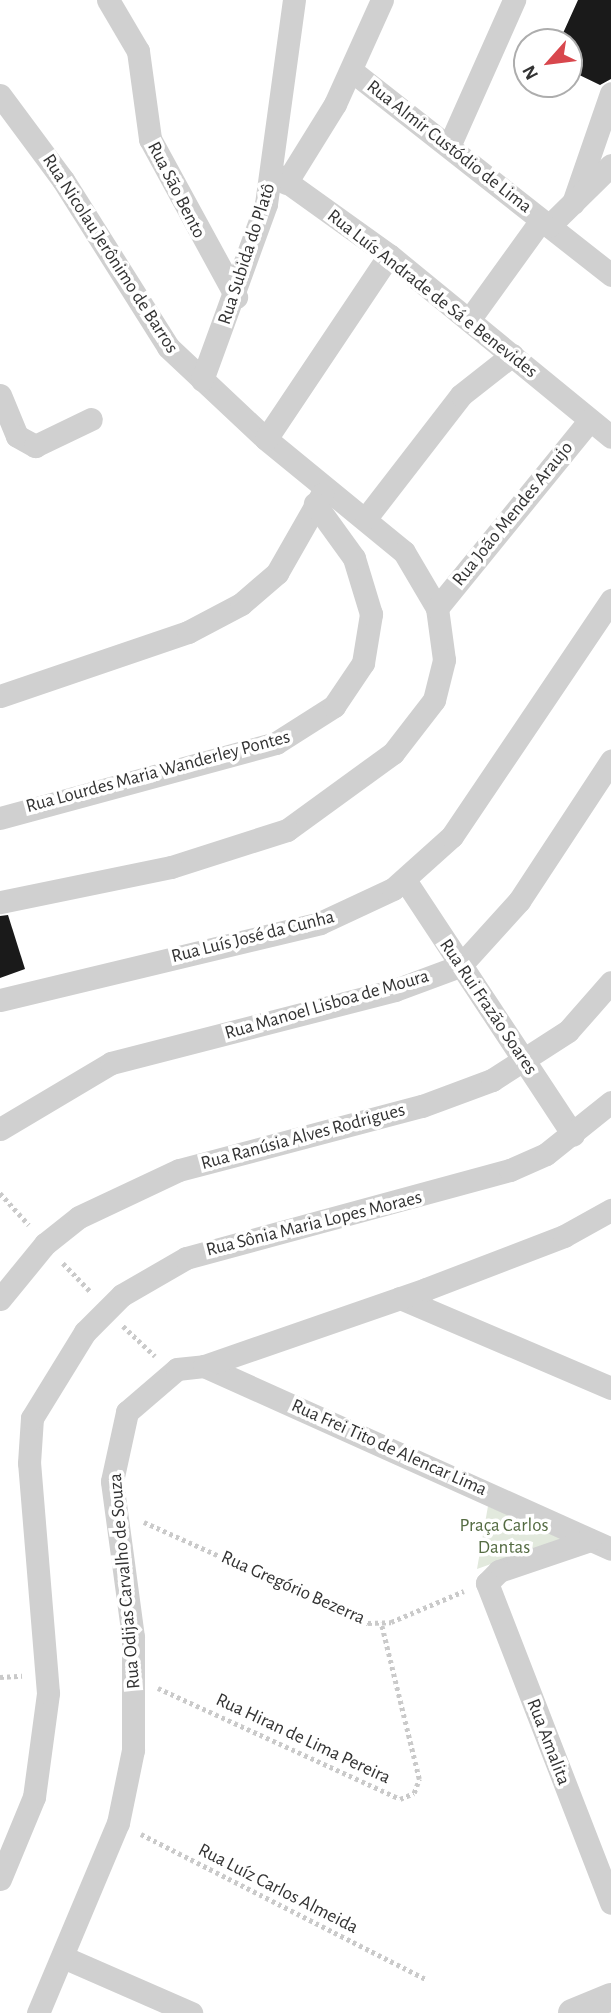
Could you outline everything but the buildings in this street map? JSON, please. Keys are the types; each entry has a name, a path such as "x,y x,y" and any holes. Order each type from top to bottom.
{"street":[{"name":"Rua São Bento","path":"108,0 138,51 150,139 236,297"},
{"name":"Rua Subida do Platô","path":"202,380 280,178 294,0"},
{"name":"Rua Almir Custódio de Lima","path":"382,0 352,71 450,144 611,275"},
{"path":"450,144 514,0"},
{"path":"280,178 352,71"},
{"path":"573,204 611,93"},
{"name":"Rua Nicolau Jerônimo de Barros","path":"4,106 155,330 202,380 321,495 366,518 404,552 437,608"},
{"path":"545,223 573,204 611,165"},
{"name":"Rua Luís Andrade de Sá e Benevides","path":"280,178 389,255 611,437"},
{"name":"Rua Almir Custódio de Lima","path":"469,320 545,223"},
{"path":"266,439 389,255"},
{"path":"366,518 461,395 512,355"},
{"path":"0,395 8,440 35,446 91,419"},
{"name":"Rua João Mendes Araujo","path":"437,608 590,420"},
{"path":"0,696 216,619 277,573 321,495"},
{"name":"Rua Lourdes Maria Wanderley Pontes","path":"0,818 276,743 334,706 363,663 371,614 354,558 321,495"},
{"name":"Rua Luís José da Cunha","path":"0,1000 320,923 405,880 452,836 481,797 611,600"},
{"path":"0,902 171,867 287,830 341,795 393,753 433,700 444,660 437,608"},
{"name":"Rua Manoel Lisboa de Moura","path":"0,1129 111,1063 395,990 460,966 519,901 611,761"},
{"name":"Rua Rui Frazão Soares","path":"405,880 572,1135"},
{"name":"Rua Ranúsia Alves Rodrigues","path":"0,1299 45,1244 79,1217 179,1170 422,1106 527,1063 568,1031 611,982"},
{"name":"Rua Sônia Maria Lopes Moraes","path":"0,1879 34,1797 48,1693 29,1463 32,1418 54,1374 106,1308 198,1254 510,1171 572,1135 611,1102"},
{"path":"177,1369 204,1366 400,1298 605,1221"},
{"path":"400,1298 611,1388"},
{"name":"Rua Frei Tito de Alencar Lima","path":"204,1366 600,1545"},
{"name":"Rua Odijas Carvalho de Souza","path":"38,2013 118,1823 136,1731 134,1676 115,1509 119,1430 135,1400 177,1369"},
{"path":"487,1581 600,1545"},
{"name":"Rua Amalita","path":"487,1581 611,1903"},
{"path":"63,1957 191,2013"},
{"path":"572,2013 611,1997"}],"path":[{"path":"0,1193 152,1355 177,1369"},
{"name":"Rua Gregório Bezerra","path":"115,1509 368,1623 381,1623 487,1581"},
{"name":"Rua Hiran de Lima Pereira","path":"134,1676 400,1799 414,1793 419,1779 381,1623"},
{"name":"Rua Luíz Carlos Almeida","path":"118,1823 425,1979"}],"green space":[{"name":"Praça Carlos Dantas","path":"488,1506 562,1539 477,1569"}]}
